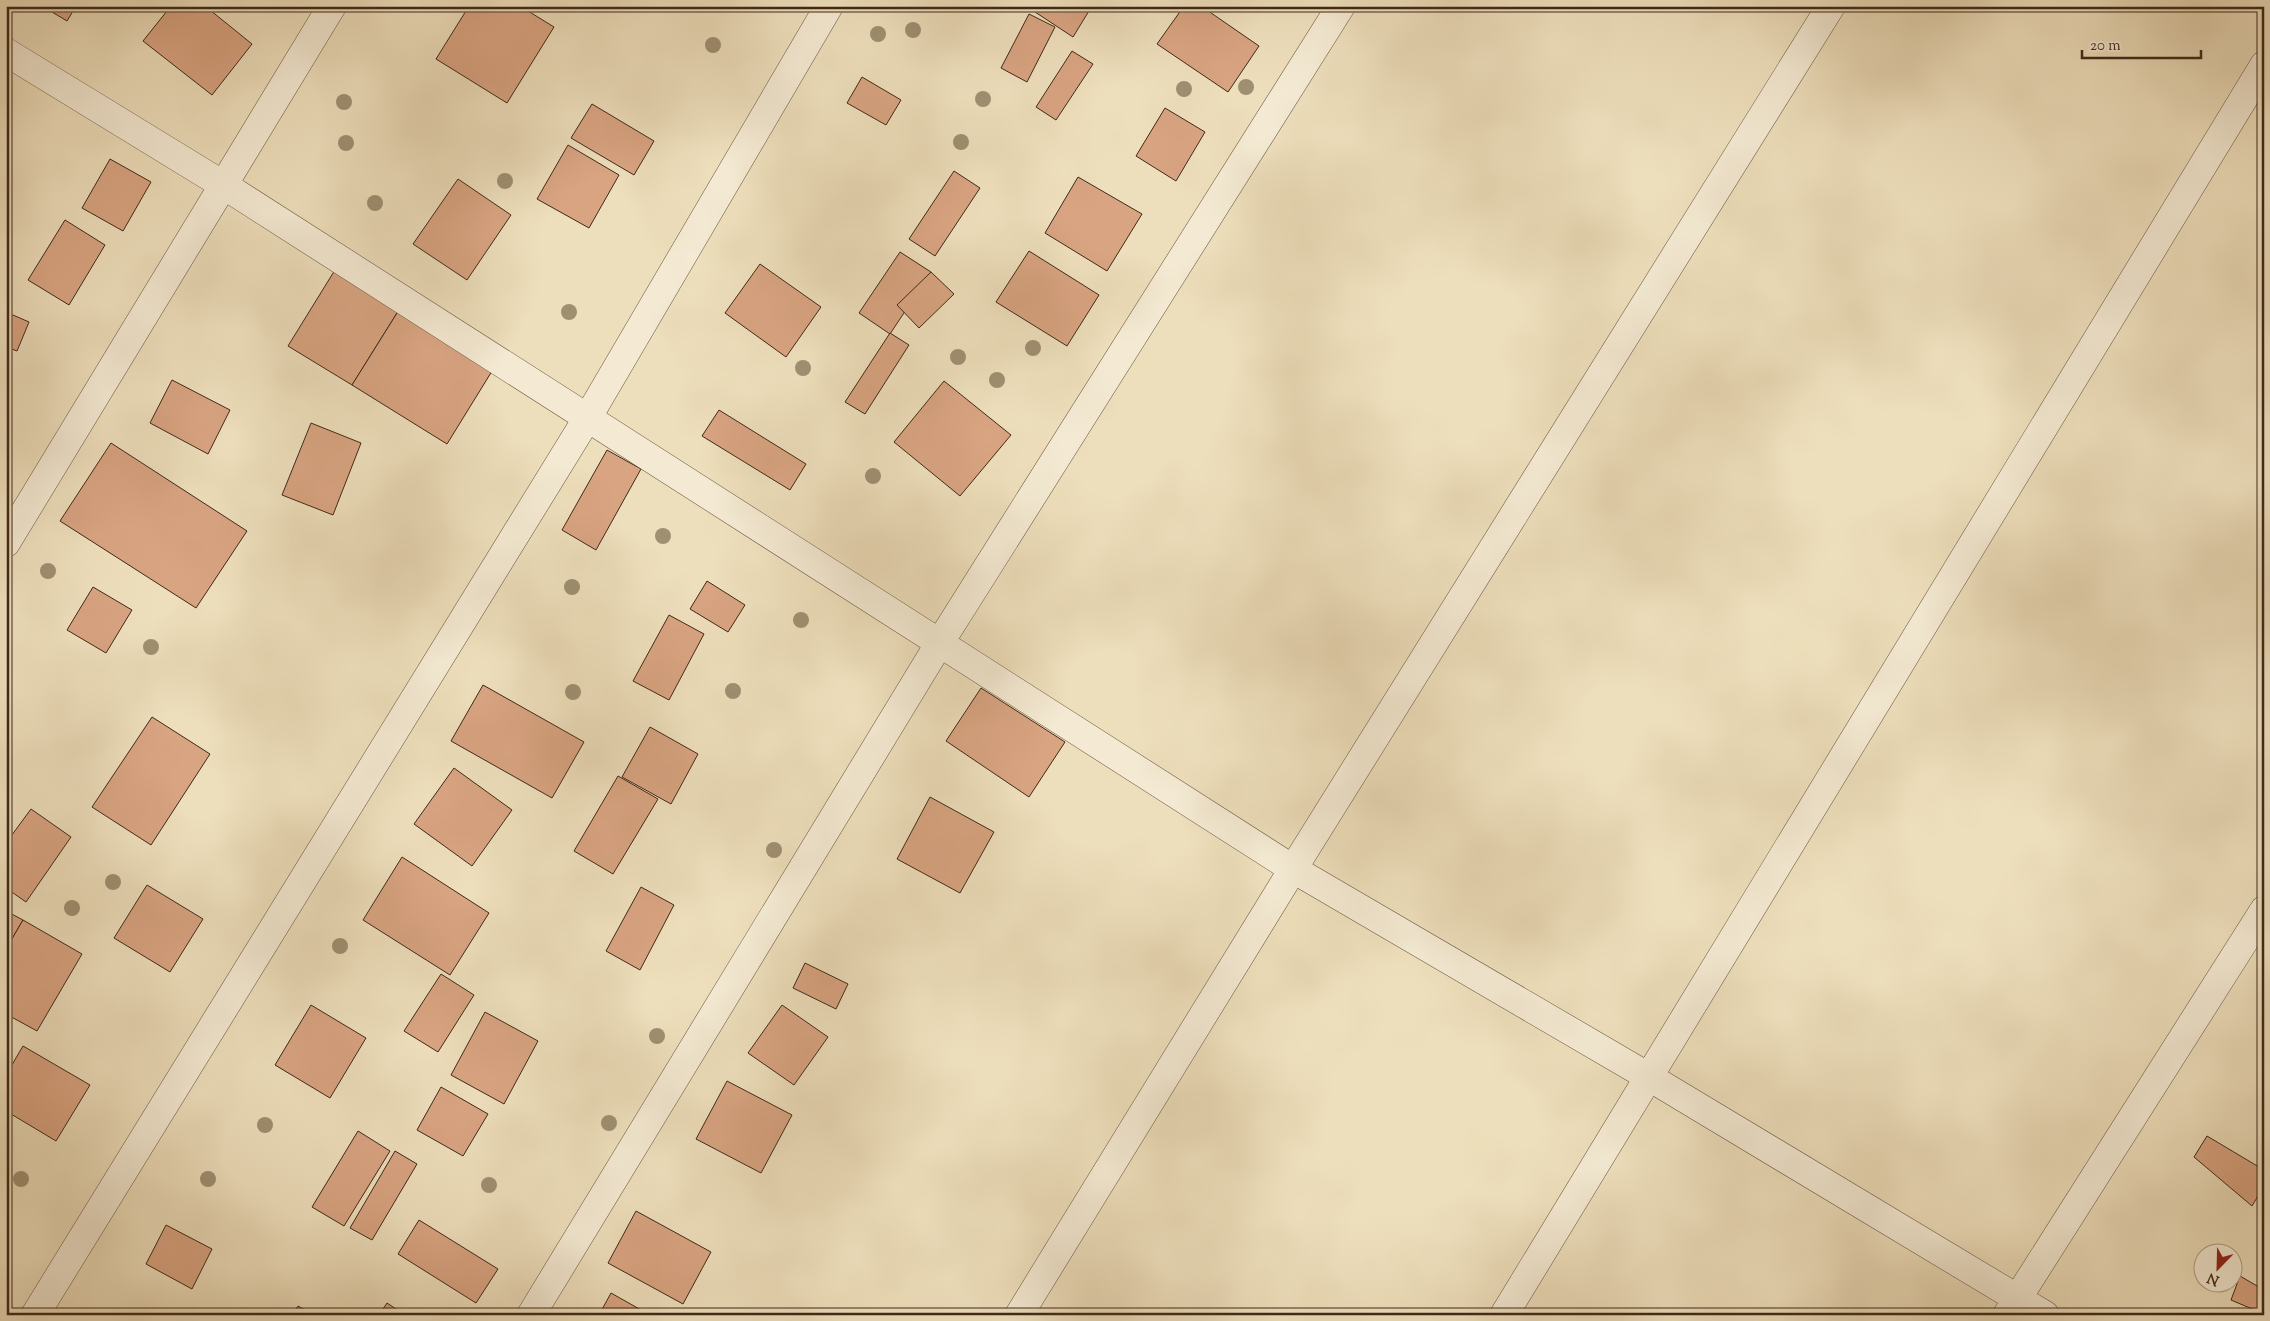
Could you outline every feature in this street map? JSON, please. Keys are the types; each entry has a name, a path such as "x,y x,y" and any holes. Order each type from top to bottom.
{"street":[{"path":"6,544 225,186 332,6"},
{"path":"35,1315 588,417 829,6"},
{"path":"532,1315 939,644 1341,6"},
{"path":"1019,1315 1293,869 1831,6"},
{"path":"6,52 225,186 1293,869 1649,1077 2013,1306 2045,1315"},
{"path":"1504,1315 2264,64"},
{"path":"2013,1306 2264,910"}],"building":[{"path":"42,6 76,6 67,21"},
{"path":"171,6 205,6 252,44 212,95 143,41"},
{"path":"469,6 520,6 554,27 507,103 436,59"},
{"path":"735,6 748,6 744,12"},
{"path":"1038,6 1092,6 1073,37 1035,12"},
{"path":"1184,6 1201,6 1259,46 1228,92 1157,44"},
{"path":"1029,14 1055,27 1027,82 1001,68"},
{"path":"1072,51 1093,64 1056,120 1036,107"},
{"path":"862,77 901,100 886,125 847,103"},
{"path":"592,104 654,141 634,175 571,138"},
{"path":"1165,108 1205,132 1176,181 1136,156"},
{"path":"568,145 619,175 589,228 537,199"},
{"path":"110,159 151,182 123,231 82,208"},
{"path":"954,171 980,188 935,256 909,239"},
{"path":"1078,177 1142,214 1107,271 1045,233"},
{"path":"458,179 511,215 467,280 413,244"},
{"path":"65,220 105,245 69,305 28,280"},
{"path":"1029,251 1099,295 1067,346 996,302"},
{"path":"900,252 931,272 890,334 859,313"},
{"path":"760,264 821,307 786,357 725,313"},
{"path":"338,265 402,305 352,385 288,346"},
{"path":"931,272 954,294 919,328 897,305"},
{"path":"402,305 497,363 447,444 352,385"},
{"path":"6,312 29,322 17,351 6,347"},
{"path":"890,333 909,345 865,414 845,402"},
{"path":"172,380 230,410 208,454 150,423"},
{"path":"944,381 1011,435 960,496 894,442"},
{"path":"719,410 806,464 790,490 702,436"},
{"path":"311,423 361,443 333,515 282,495"},
{"path":"111,443 247,531 196,608 60,521"},
{"path":"607,450 641,469 596,550 562,530"},
{"path":"707,581 745,605 728,632 690,609"},
{"path":"93,587 132,610 106,653 67,630"},
{"path":"669,615 704,634 669,700 633,681"},
{"path":"483,685 584,742 552,798 451,741"},
{"path":"981,688 1065,742 1029,797 946,741"},
{"path":"152,717 210,754 151,845 92,807"},
{"path":"650,727 698,754 671,804 622,777"},
{"path":"454,768 512,810 472,866 414,824"},
{"path":"618,776 658,799 613,874 574,851"},
{"path":"930,797 994,832 960,893 897,859"},
{"path":"31,809 71,837 26,902 6,888 6,843"},
{"path":"402,857 489,913 450,975 363,920"},
{"path":"147,885 203,919 170,972 114,938"},
{"path":"641,887 674,905 640,970 606,951"},
{"path":"6,911 23,920 6,949"},
{"path":"23,920 82,954 37,1031 6,1014 6,949"},
{"path":"805,963 848,984 836,1009 793,988"},
{"path":"441,974 474,995 438,1052 404,1031"},
{"path":"311,1005 366,1038 330,1098 275,1065"},
{"path":"782,1005 828,1037 794,1085 748,1053"},
{"path":"485,1012 538,1041 504,1104 451,1075"},
{"path":"23,1046 90,1085 56,1141 6,1111 6,1075"},
{"path":"727,1081 792,1115 761,1173 696,1139"},
{"path":"441,1087 488,1114 463,1156 417,1130"},
{"path":"358,1131 390,1151 344,1226 312,1207"},
{"path":"2207,1136 2264,1170 2264,1186 2252,1206 2194,1157"},
{"path":"395,1151 417,1164 372,1240 350,1228"},
{"path":"636,1211 711,1252 683,1304 608,1263"},
{"path":"419,1220 498,1269 476,1303 398,1254"},
{"path":"166,1225 212,1249 192,1289 146,1264"},
{"path":"2242,1277 2264,1290 2264,1314 2231,1300 2233,1294 2242,1294"},
{"path":"611,1293 650,1315 599,1315"},
{"path":"387,1303 405,1315 379,1315"},
{"path":"298,1306 314,1315 293,1315"}]}
